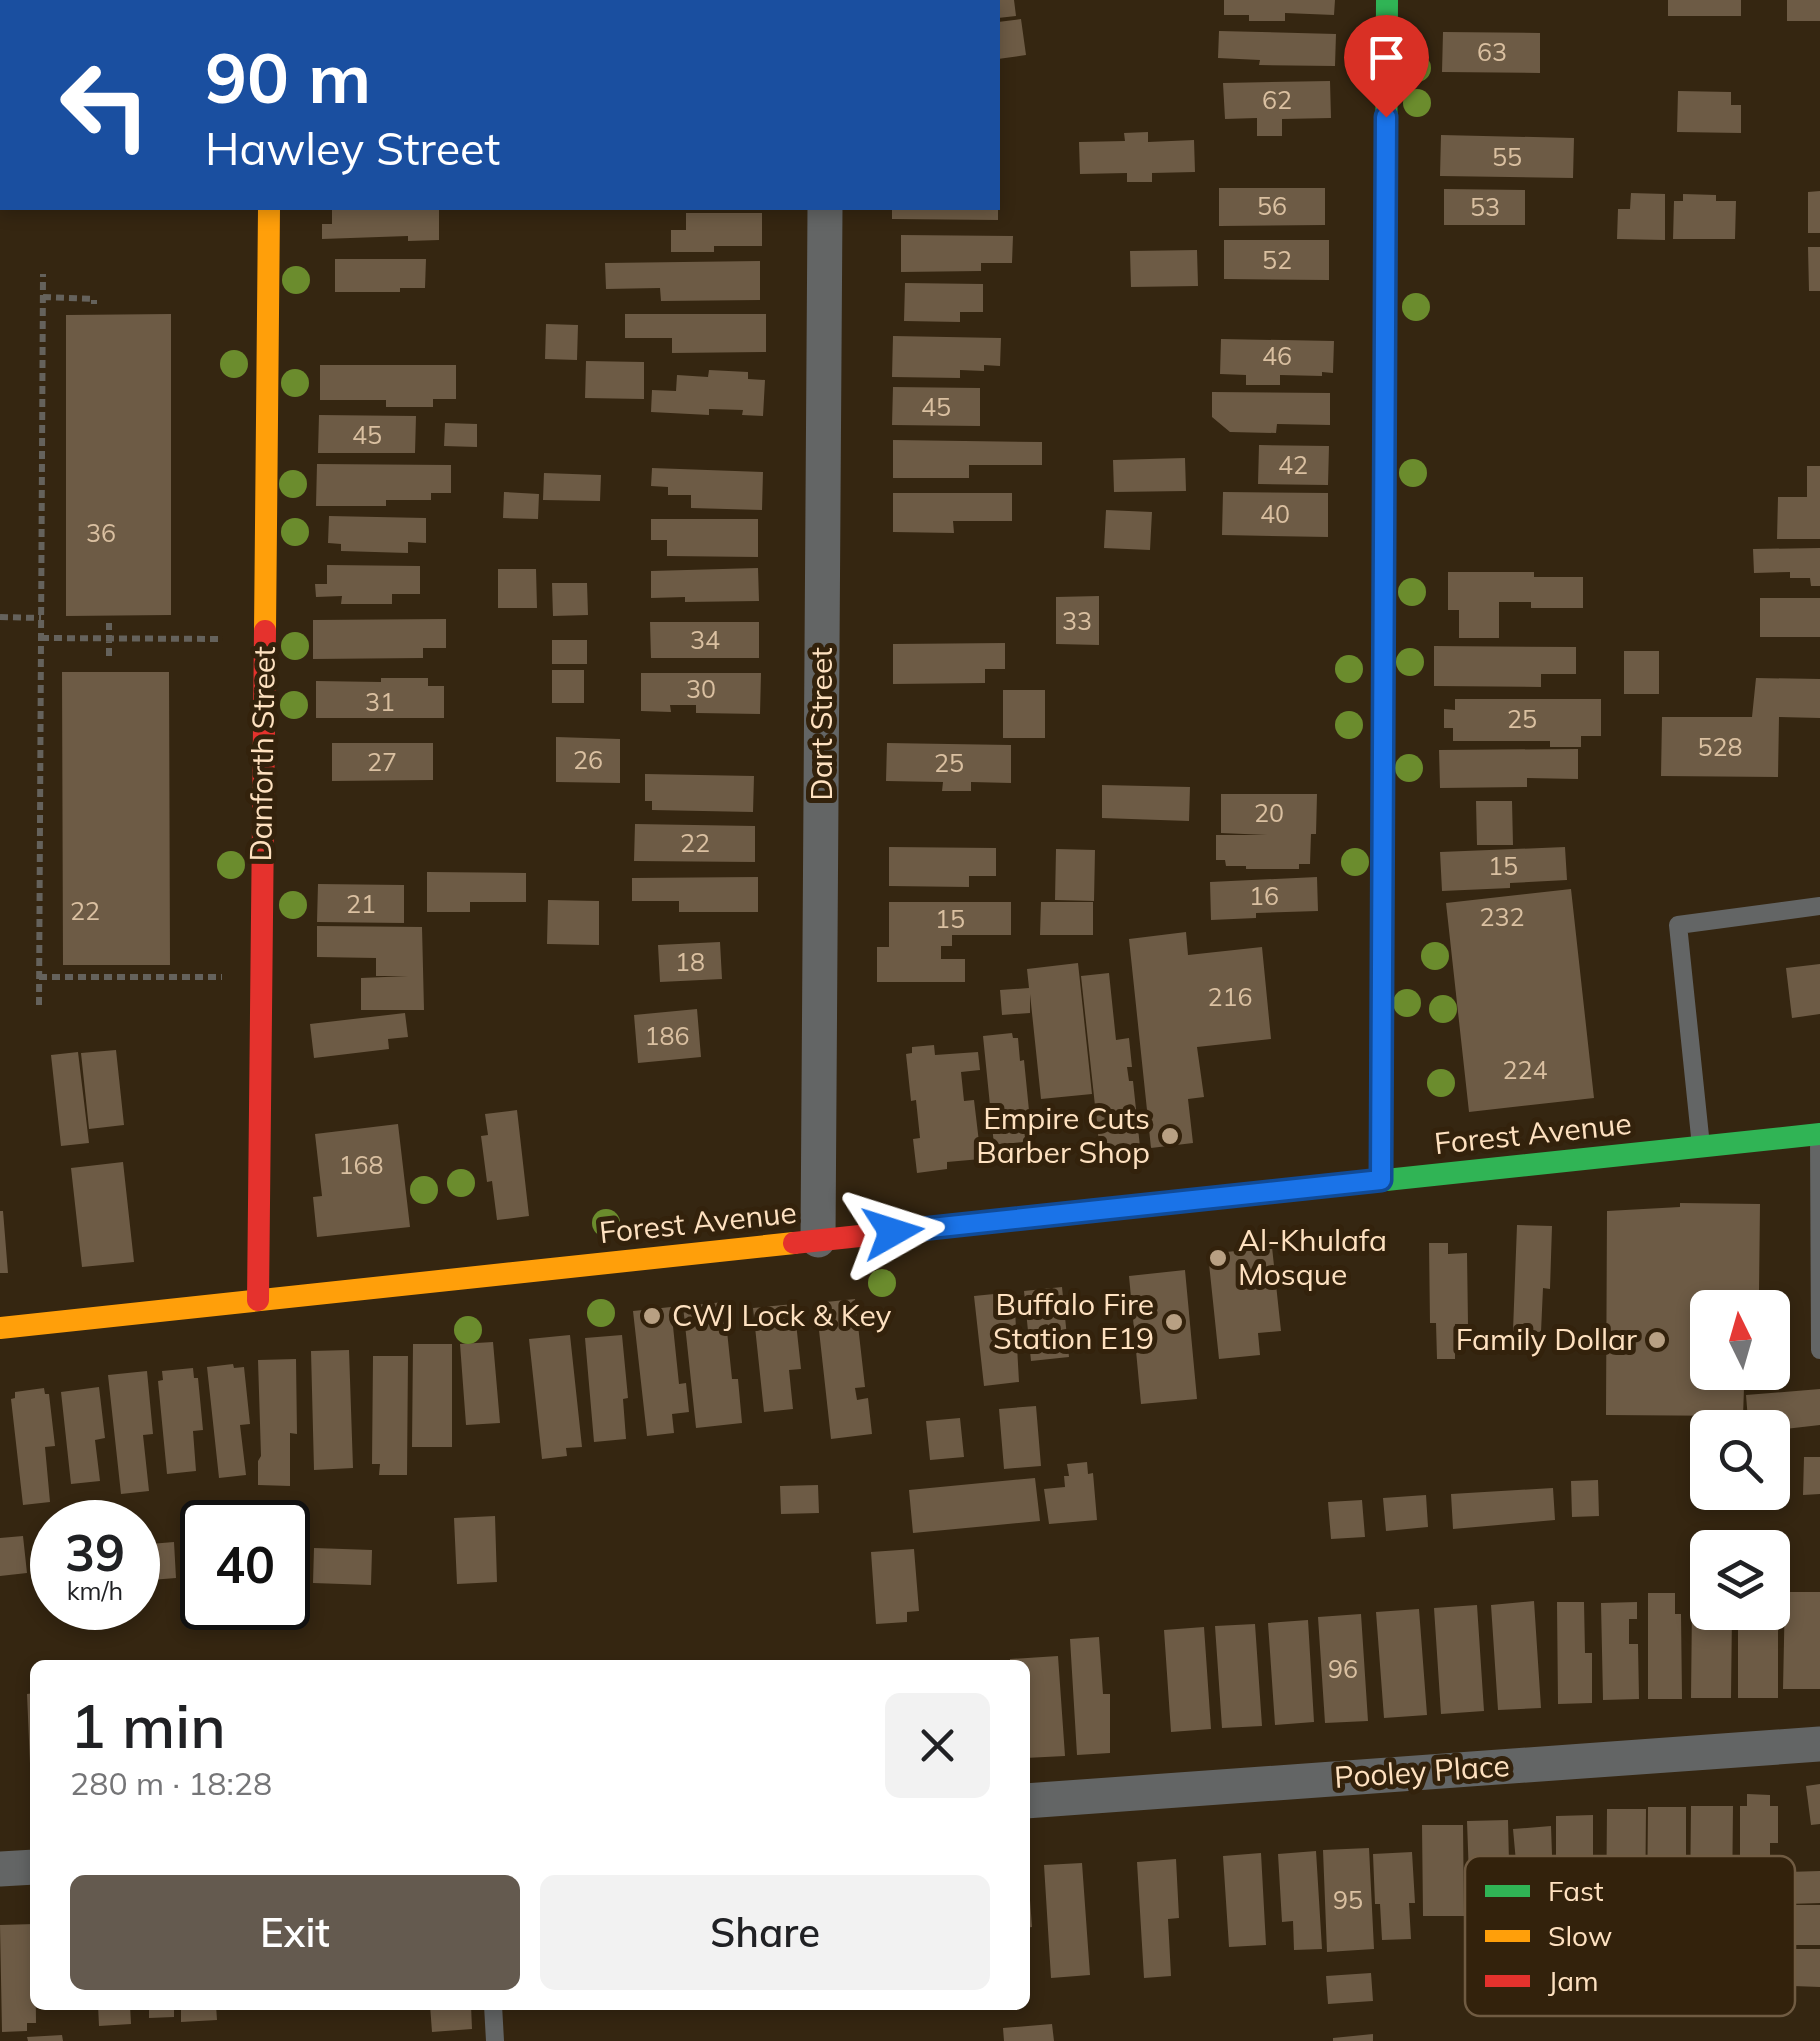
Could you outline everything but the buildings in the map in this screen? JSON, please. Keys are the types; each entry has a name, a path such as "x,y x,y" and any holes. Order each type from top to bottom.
{"street":[{"path":"1381,1180 1387,0"},
{"name":"Danforth Street","path":"258,1300 269,210"},
{"name":"Dart Street","path":"818,1240 825,210"},
{"name":"Forest Avenue","path":"0,1328 1819,1134"},
{"name":"Pooley Place","path":"1030,1801 1820,1744"},
{"path":"0,1869 30,1867"}],"lane":[{"path":"1701,1147 1678,925 1820,906"},
{"path":"1819,1134 1820,1350"},
{"path":"494,2010 496,2041"}],"path":[{"path":"38,1005 43,274"},
{"path":"42,298 94,298 94,304"},
{"path":"0,617 41,618"},
{"path":"109,656 110,623"},
{"path":"41,638 223,640"},
{"path":"39,977 222,977"}],"traffic: fast":[{"path":"1385,413 1387,0"},
{"path":"1339,1185 1820,1134"}],"traffic: slow":[{"path":"265,631 269,210"},
{"path":"0,1328 794,1243"}],"traffic: jam":[{"path":"1381,1180 1385,413"},
{"path":"258,1300 265,631"},
{"path":"794,1243 1339,1185"}],"place":[{"name":"Empire Cuts Barber Shop","path":"1170,1136"},
{"name":"Al-Khulafa Mosque","path":"1218,1258"},
{"name":"CWJ Lock & Key","path":"652,1316"},
{"name":"Buffalo Fire Station E19","path":"1174,1322"},
{"name":"Family Dollar","path":"1657,1340"}],"route":[{"path":"893,1232 1381,1180 1386,117"}]}
